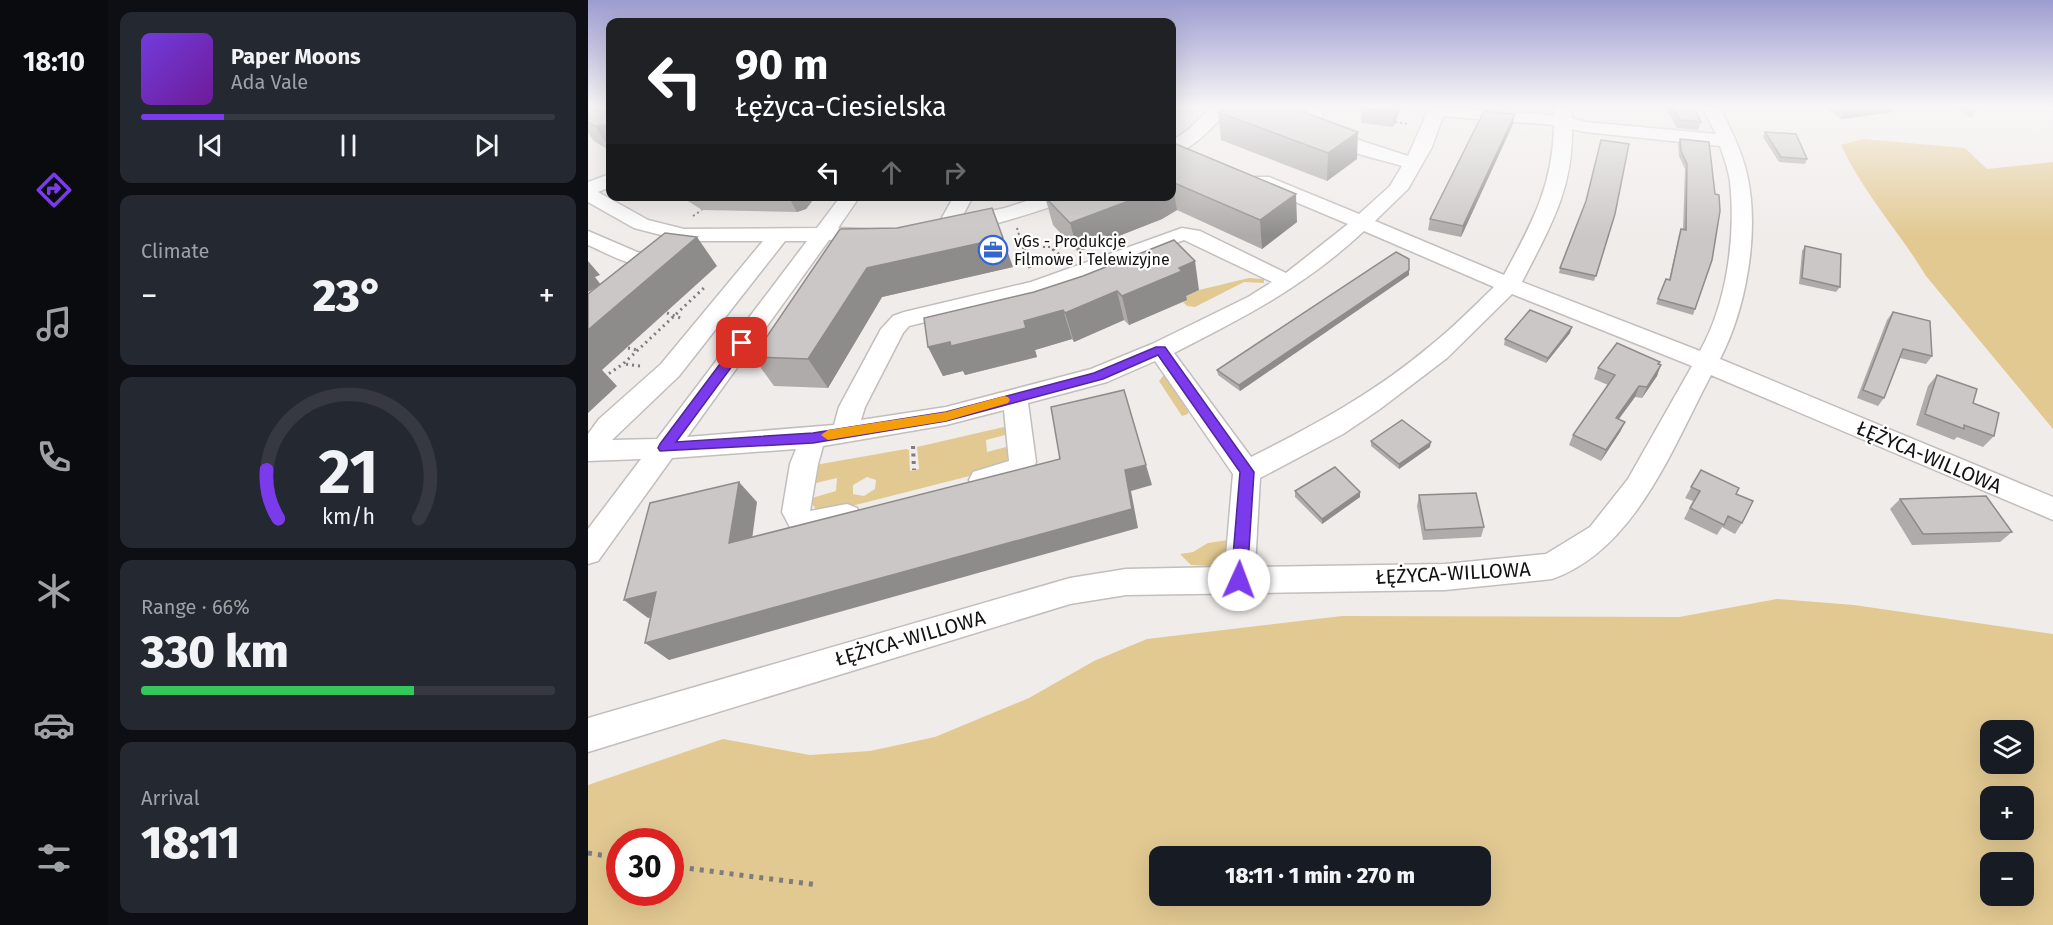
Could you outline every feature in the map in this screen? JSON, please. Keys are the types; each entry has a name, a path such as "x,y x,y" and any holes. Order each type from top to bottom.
{"street":[{"path":"1370,149 1414,164"},
{"path":"589,451 813,438 946,416 1098,376 1160,350 1256,302 1288,282 1364,223 1398,189 1421,149"},
{"path":"1247,472 1334,427 1371,403 1439,352 1509,285 1538,231 1556,189 1563,149"},
{"name":"ŁĘŻYCA-WILLOWA","path":"588,735 1070,591 1126,582 1445,577 1552,566 1600,535 1638,487 1706,363 1727,316 1736,274 1742,224 1739,179 1730,149"},
{"name":"ŁĘŻYCA-WILLOWA","path":"1245,175 1509,285 1706,363 2052,509"},
{"path":"588,192 606,182"},
{"path":"588,192 641,224 671,233 700,236 892,232"},
{"path":"588,552 847,201"},
{"path":"960,201 938,227 1010,213 1048,201"},
{"path":"845,433 852,407 892,329 901,321 912,317 1037,287 1182,234 1193,235 1288,282"},
{"path":"589,451 608,426 670,370 779,235"},
{"path":"588,237 632,257 650,260"},
{"path":"633,274 672,242"},
{"path":"1160,350 1247,472 1239,580"},
{"path":"961,486 1021,468 1023,462 1015,397"},
{"path":"813,438 804,464 796,512 802,522 822,522 868,510"}],"path":[{"path":"1017,225 1030,270"},
{"path":"1023,247 1050,247 1067,262"},
{"path":"595,383 623,364 708,285 703,281"},
{"path":"667,313 673,317"},
{"path":"628,348 638,350"},
{"path":"623,364 670,370"},
{"path":"913,446 914,470"},
{"path":"588,853 606,856"},
{"path":"684,868 818,885"}],"shaded area":[{"path":"1843,149 1966,149 1987,169 2053,162 2053,429 1926,276 1870,196"},
{"path":"1249,278 1264,279 1264,283 1244,282 1195,307 1187,306 1183,302 1187,300 1184,297 1199,290"},
{"path":"1164,375 1188,414 1182,416 1159,381"},
{"path":"1008,426 1009,434 986,440 987,452 1010,446 1011,456 997,469 832,511 817,510 812,504 812,498 836,491 837,478 812,484 815,465 906,449 909,450 910,471 919,469 917,447","holes":["867,477 876,480 875,489 864,496 853,494 853,485"]},
{"path":"1228,540 1225,556 1210,566 1191,565 1180,554 1193,552 1208,543"},
{"path":"1777,599 1854,605 2053,634 2053,925 588,925 588,785 723,739 810,755 870,751 935,737 1029,698 1094,661 1147,639 1342,616 1679,617"}],"building":[{"path":"1176,149 1188,149 1296,194 1260,220 1176,184"},
{"path":"1318,149 1333,149 1328,153"},
{"path":"1465,149 1499,149 1463,226 1430,219"},
{"path":"1599,149 1628,149 1615,214 1596,276 1560,268 1586,201"},
{"path":"1681,149 1710,149 1715,194 1719,195 1720,211 1712,260 1695,309 1658,299 1666,279 1670,280 1681,229 1686,230 1687,164"},
{"path":"1776,149 1803,149 1807,159 1781,157"},
{"path":"1049,201 1129,201 1070,223"},
{"path":"992,208 1003,238 867,268 808,359 753,357 840,229 897,228"},
{"path":"665,233 697,237 588,330 588,294"},
{"path":"1174,240 1195,261 1179,268 1182,271 1122,296 1117,291 1065,313 1063,310 1024,321 1026,328 951,346 950,342 928,347 924,318 1034,292 1083,276"},
{"path":"1805,246 1841,254 1840,287 1802,278"},
{"path":"1396,252 1409,259 1409,270 1239,385 1217,370"},
{"path":"1530,310 1572,327 1548,358 1505,339"},
{"path":"1893,312 1930,321 1932,356 1903,349 1884,398 1863,390"},
{"path":"1617,343 1660,362 1658,364 1661,365 1647,387 1639,386 1616,418 1625,422 1606,450 1573,435 1615,375 1598,368"},
{"path":"1937,375 1977,389 1973,403 1999,413 1994,436 1964,425 1964,429 1925,414"},
{"path":"1124,390 1146,465 1125,470 1132,509 645,643 656,592 624,600 650,503 739,482 729,543 1060,459 1051,407"},
{"path":"1402,420 1431,442 1399,464 1371,441"},
{"path":"1335,467 1360,492 1322,519 1295,491"},
{"path":"1701,470 1739,488 1736,494 1753,501 1742,523 1728,516 1724,525 1690,508 1700,491 1691,487"},
{"path":"1476,493 1484,527 1425,530 1419,495"},
{"path":"1986,496 2012,532 1923,534 1900,499"}],"slow traffic":[{"path":"828,435 946,416 1004,400"}],"place":[{"name":"vGs - Produkcje Filmowe i Telewizyjne","path":"993,250"}],"route":[{"path":"742,343 665,448 813,438 946,416 1098,376 1160,350 1247,472 1239,580"}]}
